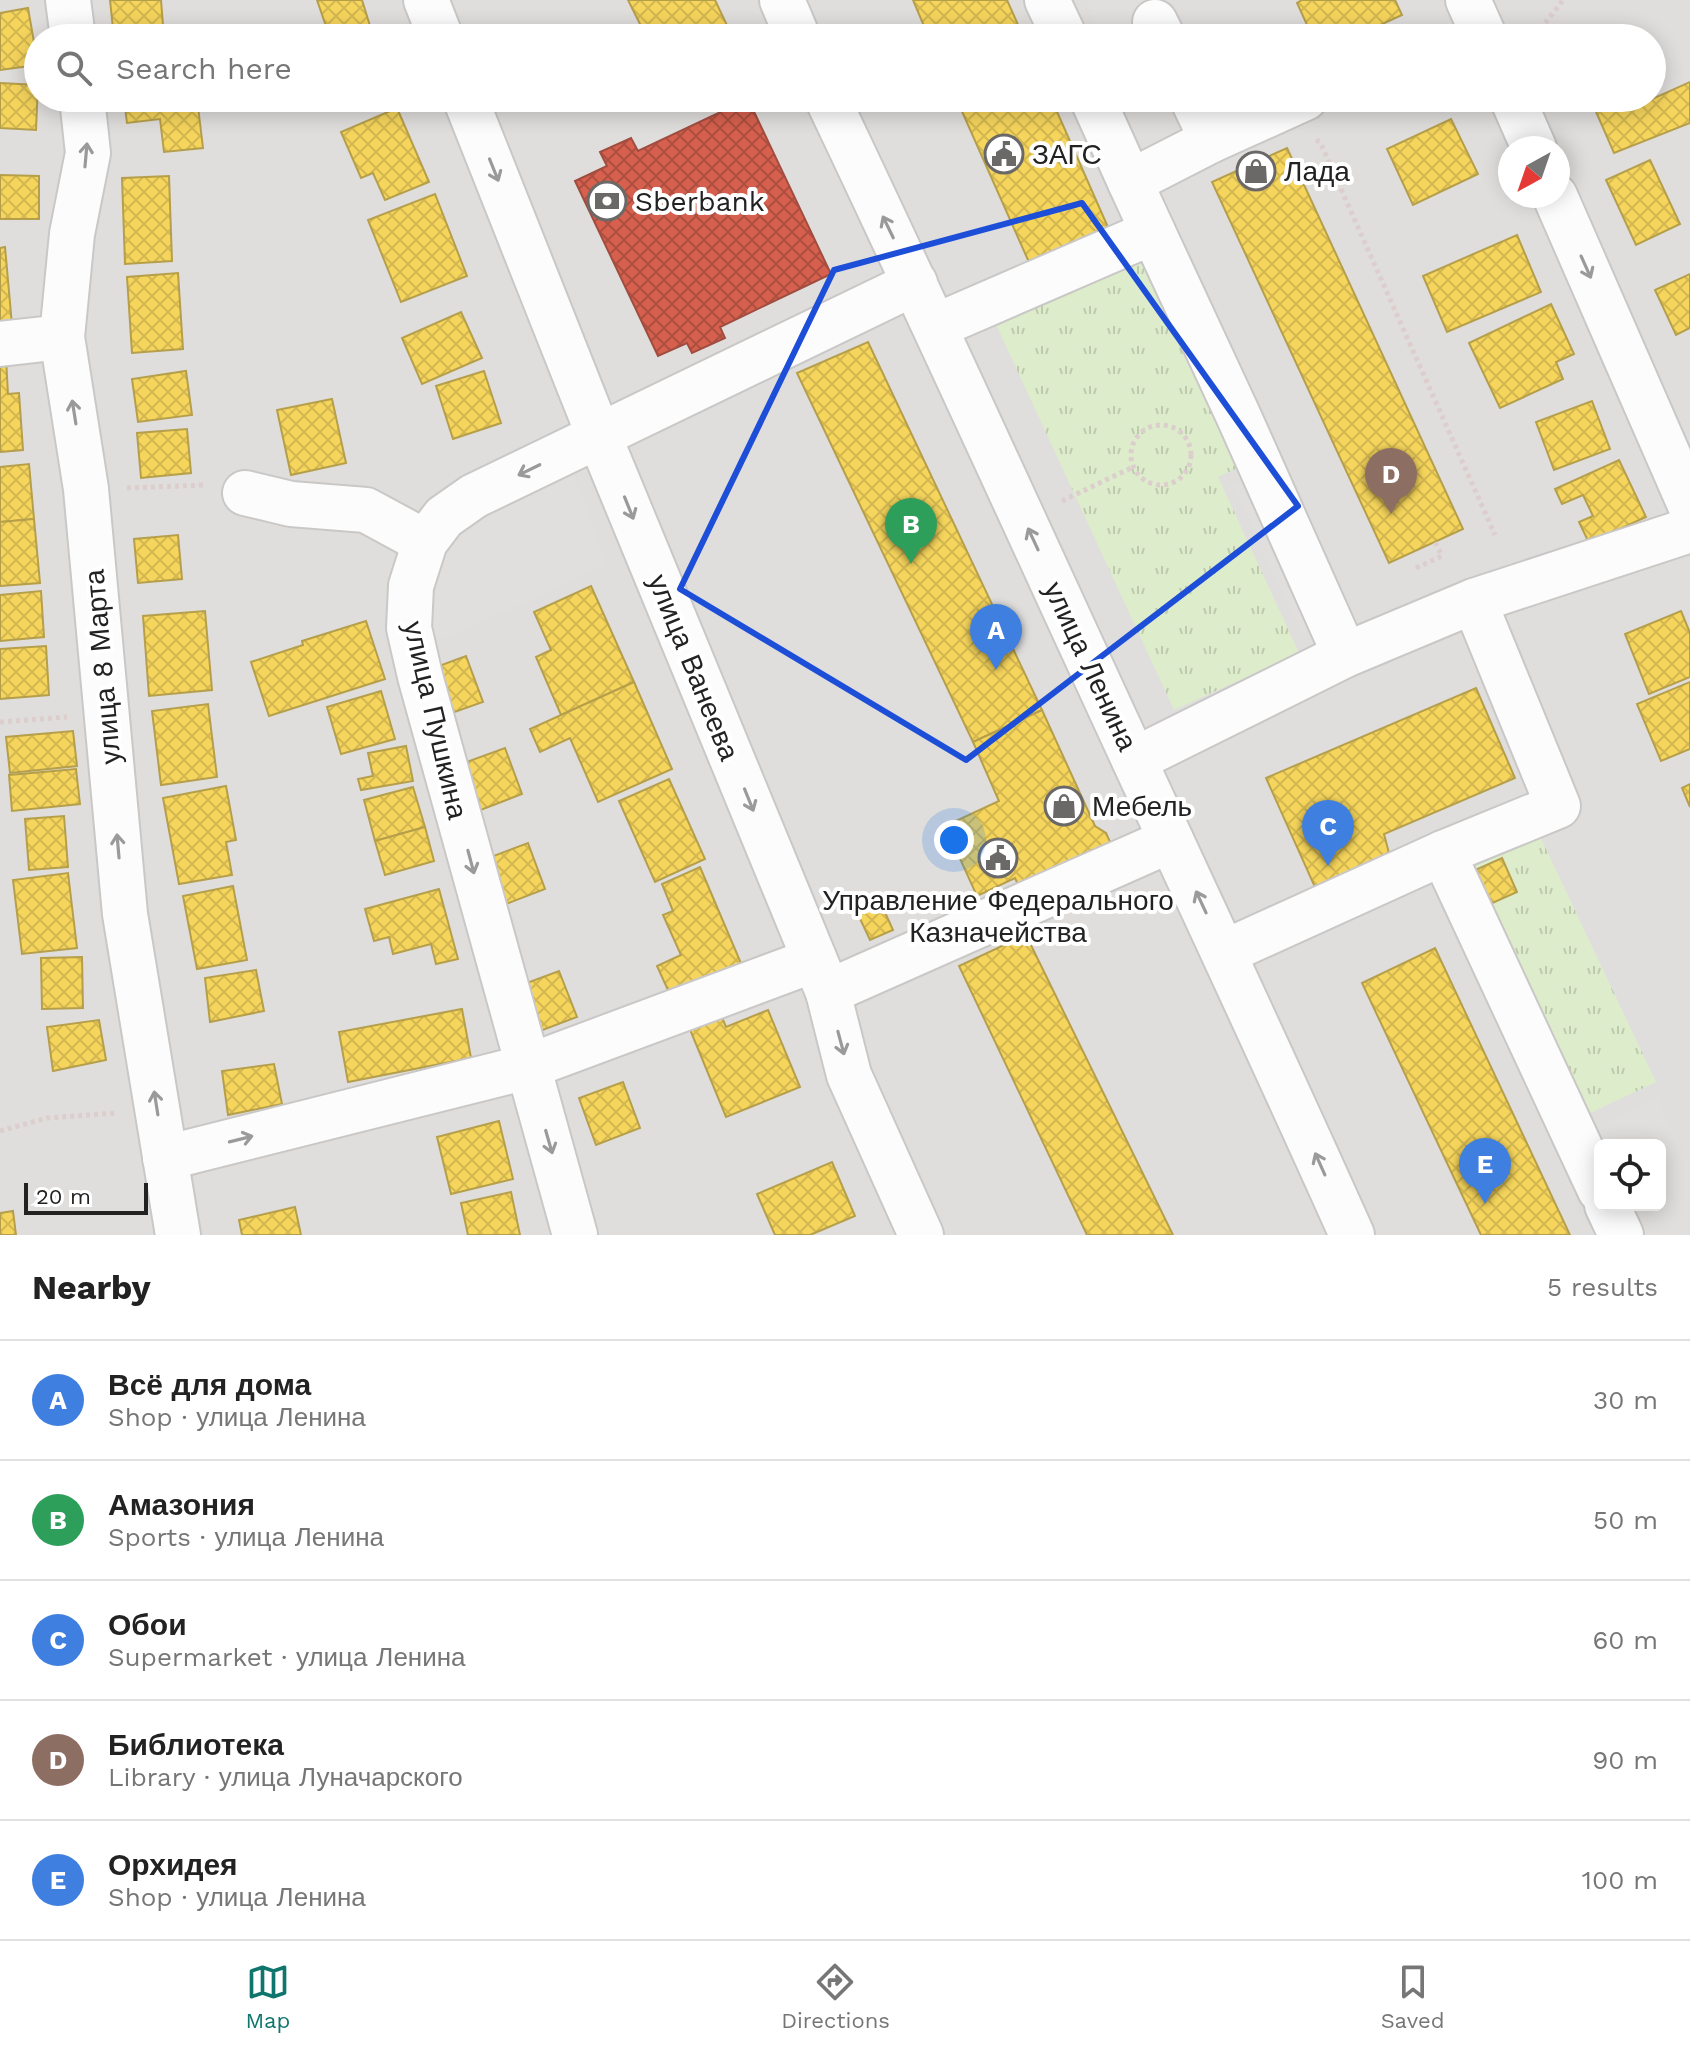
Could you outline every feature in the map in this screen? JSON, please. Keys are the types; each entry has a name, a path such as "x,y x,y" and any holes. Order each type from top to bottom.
{"street":[{"path":"68,0 71,24"},
{"path":"426,0 435,24"},
{"path":"782,0 792,24"},
{"path":"1047,0 1058,24"},
{"name":"улица 8 Марта","path":"84,112 88,153 72,234 62,337 86,489 125,914 178,1235"},
{"name":"улица Ванеева","path":"471,112 599,436 821,976 849,1075 921,1235"},
{"name":"улица Ленина","path":"834,112 1225,952 1352,1235"},
{"path":"1098,112 1345,655"},
{"path":"1199,112 1212,140"},
{"path":"1130,182 1273,112"},
{"path":"1518,112 1529,136"},
{"path":"1560,208 1690,505"},
{"path":"936,326 1153,232"},
{"path":"245,493 291,504 366,510 425,542 444,517 474,496 915,283"},
{"path":"0,344 62,337"},
{"path":"1134,760 1345,655 1474,601 1690,530"},
{"name":"улица Пушкина","path":"425,542 411,586 409,628 575,1235"},
{"path":"1225,952 1443,853 1558,806 1474,601"},
{"path":"165,1158 527,1067 821,976 1171,840"},
{"path":"1443,853 1594,1177"},
{"path":"1610,1211 1621,1235"}],"path":[{"path":"1544,24 1563,0"},
{"path":"1294,112 1320,142 1495,535"},
{"path":"1152,426 1172,426 1180,431 1190,448 1189,467 1176,481 1156,484 1147,481 1133,467 1132,447 1136,438 1152,426"},
{"path":"1054,505 1133,467"},
{"path":"86,489 209,485 245,493"},
{"path":"1416,568 1442,556 1435,542"},
{"path":"0,722 58,719 106,712"},
{"path":"0,1131 47,1118 157,1109"}],"highlighted area":[{"path":"1082,203 1298,506 966,760 680,589 834,270"}],"shaded area":[{"path":"0,0 1690,0 1690,1235 0,1235"},
{"path":"1168,0 1179,24 1096,24 1085,1"},
{"path":"573,471 606,565 444,639 409,628 435,529"},
{"path":"1263,471 1330,619 1301,632 1233,486"},
{"path":"1657,1097 1690,1164 1690,1235 1623,1235 1611,1211 1666,1211 1666,1139 1594,1139 1594,1143 1576,1138"}],"green space":[{"path":"1147,249 1246,464 1218,477 1299,653 1174,710 994,320"},
{"path":"1538,832 1656,1082 1588,1114 1470,864"}],"building: Homes":[{"path":"110,0 161,0 163,24 113,24"},
{"path":"317,0 362,0 369,24 325,24"},
{"path":"628,0 715,0 726,24 640,24"},
{"path":"913,0 1007,0 1018,24 923,24"},
{"path":"1302,0 1395,0 1402,15 1382,24 1307,24 1297,3"},
{"path":"28,8 31,24 24,24 24,67 0,70 0,13"},
{"path":"1690,82 1690,123 1614,153 1596,112 1666,112 1666,93"},
{"path":"0,83 24,84 24,112 37,112 36,130 0,128"},
{"path":"126,112 199,112 203,148 164,152 160,119 127,123"},
{"path":"388,112 399,112 429,182 385,200 373,173 361,178 341,132"},
{"path":"962,112 1057,112 1111,234 1032,269"},
{"path":"1451,119 1478,174 1413,205 1387,149"},
{"path":"1287,148 1463,529 1389,563 1212,182"},
{"path":"1650,160 1680,224 1636,245 1606,180"},
{"path":"0,175 39,176 39,219 0,219"},
{"path":"169,176 172,261 125,264 122,178"},
{"path":"435,194 467,276 401,302 368,220"},
{"path":"1517,235 1541,292 1447,332 1423,276"},
{"path":"5,247 12,325 0,326 0,248"},
{"path":"178,273 183,349 132,353 127,277"},
{"path":"1690,274 1690,328 1676,335 1655,290"},
{"path":"1551,304 1574,354 1556,362 1563,379 1500,408 1469,343"},
{"path":"461,312 482,358 422,384 402,338"},
{"path":"868,342 1042,710 973,742 797,373"},
{"path":"0,358 6,358 8,394 19,393 23,450 0,452"},
{"path":"186,371 192,415 138,422 132,379"},
{"path":"484,371 501,423 453,439 436,386"},
{"path":"332,399 346,463 291,475 277,410"},
{"path":"1592,401 1610,449 1554,470 1536,422"},
{"path":"187,429 191,473 141,478 137,433"},
{"path":"1619,460 1646,517 1589,543 1579,522 1593,516 1583,495 1562,504 1555,489"},
{"path":"29,464 34,519 0,522 0,467"},
{"path":"34,519 40,583 0,586 0,522"},
{"path":"178,535 182,579 138,583 134,539"},
{"path":"591,586 634,682 561,715 536,657 551,650 534,612"},
{"path":"41,591 44,637 0,641 0,595"},
{"path":"205,611 212,690 149,696 143,616"},
{"path":"1681,611 1690,633 1690,677 1649,694 1625,634"},
{"path":"366,621 385,679 269,716 251,662 303,645 302,641"},
{"path":"46,646 49,695 0,699 0,649"},
{"path":"466,656 483,702 446,715 428,670"},
{"path":"634,682 672,769 598,802 570,738 540,752 530,729"},
{"path":"1690,682 1690,749 1661,761 1637,704"},
{"path":"1476,688 1515,778 1384,834 1390,857 1318,894 1266,778"},
{"path":"381,691 395,739 341,754 327,707"},
{"path":"208,704 217,777 161,785 152,711"},
{"path":"1042,710 1095,826 1106,833 1111,844 1023,895 1015,878 977,896 945,826 999,801 973,742"},
{"path":"73,731 77,766 10,773 6,737"},
{"path":"406,746 413,781 361,790 358,779 373,776 368,753"},
{"path":"505,748 522,794 478,811 461,764"},
{"path":"76,769 80,804 12,811 9,775"},
{"path":"669,779 705,859 655,882 619,801"},
{"path":"1690,784 1690,807 1682,788"},
{"path":"226,786 236,840 226,842 232,875 179,884 163,798"},
{"path":"413,787 425,827 375,841 364,800"},
{"path":"64,816 68,867 29,870 25,819"},
{"path":"425,827 434,861 385,875 375,841"},
{"path":"528,843 545,889 501,906 483,860"},
{"path":"1502,858 1517,892 1488,905 1473,871"},
{"path":"700,867 743,968 672,999 657,966 681,955 663,915 673,911 662,884"},
{"path":"68,873 77,948 22,954 13,880"},
{"path":"233,886 247,960 197,969 183,896"},
{"path":"439,889 458,959 436,964 431,944 393,954 389,937 374,941 365,909"},
{"path":"878,897 893,930 870,940 855,908"},
{"path":"1026,935 1173,1235 1087,1235 959,966"},
{"path":"1435,948 1570,1235 1481,1235 1362,983"},
{"path":"82,957 83,1008 42,1009 41,958"},
{"path":"256,970 264,1011 210,1022 205,978"},
{"path":"559,971 577,1017 532,1034 516,987"},
{"path":"462,1009 471,1058 348,1082 339,1032"},
{"path":"768,1010 800,1087 726,1117 689,1027 721,1015 726,1027"},
{"path":"99,1020 106,1060 53,1071 47,1027"},
{"path":"274,1064 282,1104 228,1115 222,1071"},
{"path":"623,1082 640,1128 596,1145 579,1098"},
{"path":"499,1121 513,1179 451,1194 437,1137"},
{"path":"832,1162 855,1216 810,1235 775,1235 757,1194"},
{"path":"511,1192 520,1235 468,1235 461,1203"},
{"path":"295,1207 301,1235 242,1235 239,1220"},
{"path":"13,1211 16,1235 0,1235 0,1213"}],"building: Shops":[{"path":"720,112 754,112 831,274 720,327 725,338 692,353 687,343 658,356 575,181 607,166 600,152 631,138 638,151"}],"place":[{"name":"ЗАГС","path":"1004,154"},
{"name":"Лада","path":"1256,171"},
{"name":"Sberbank","path":"607,201"},
{"name":"Библиотека","path":"1391,514"},
{"name":"Амазония","path":"911,564"},
{"name":"Всё для дома","path":"996,670"},
{"name":"Мебель","path":"1064,806"},
{"name":"Управление Федерального Казначейства","path":"998,858"},
{"name":"Обои","path":"1328,866"},
{"name":"Орхидея","path":"1485,1204"}]}
